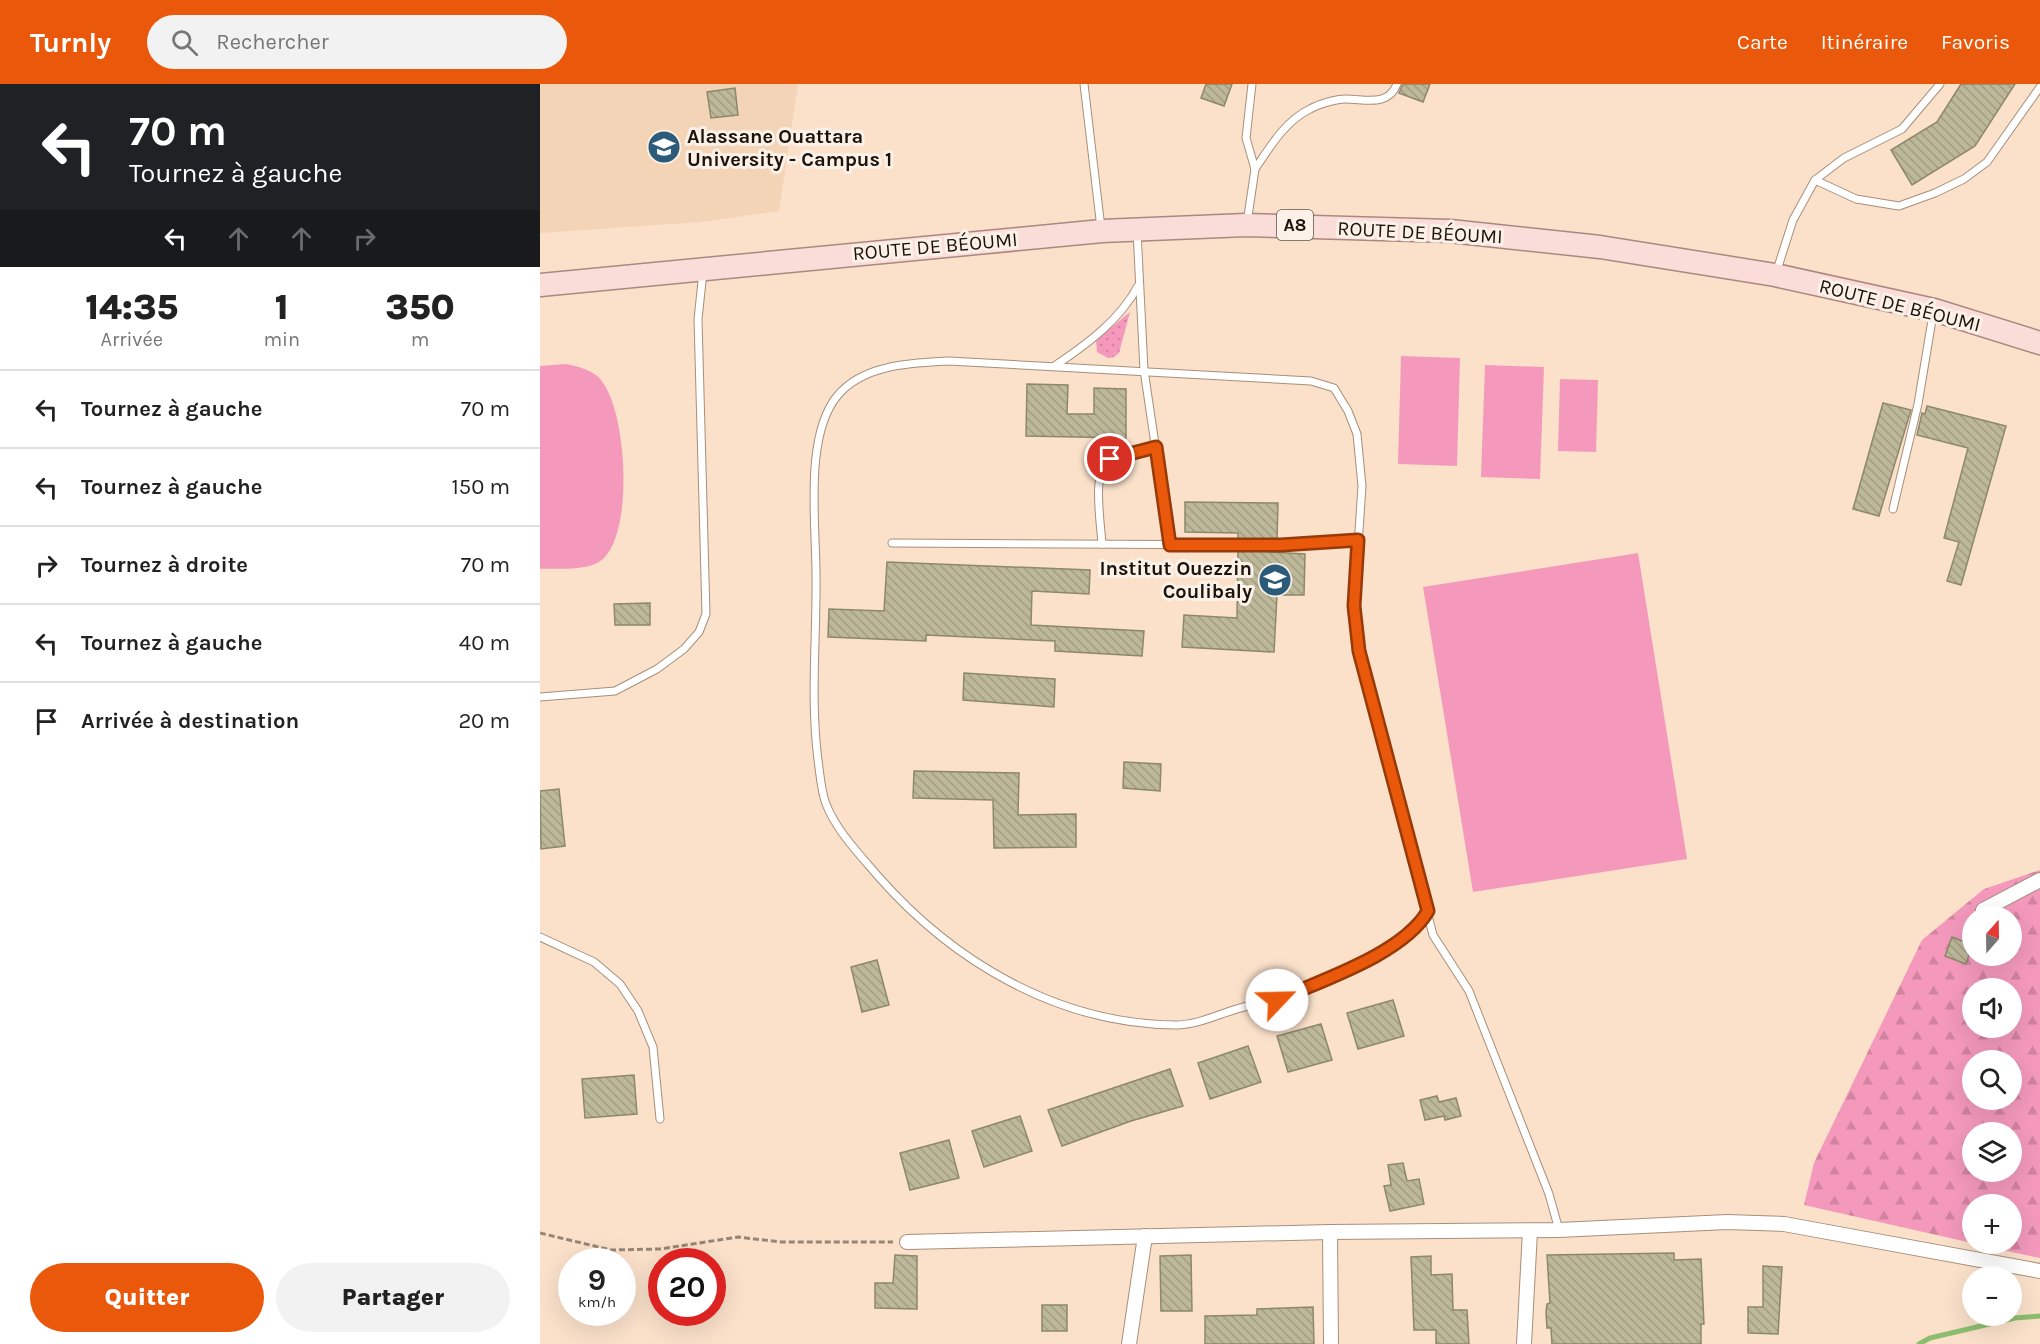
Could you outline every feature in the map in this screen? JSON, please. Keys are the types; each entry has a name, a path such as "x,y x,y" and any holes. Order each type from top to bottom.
{"main road":[{"name":"ROUTE DE BÉOUMI","path":"540,285 1102,231 1246,225 1450,231 1600,247 1775,275 1934,310 2040,343"}],"street":[{"path":"1991,906 2040,880"},
{"path":"907,1242 1330,1232 1530,1231 1727,1222 1784,1224 2040,1271"},
{"path":"1524,1344 1530,1231"},
{"path":"1330,1232 1331,1344"},
{"path":"1129,1344 1144,1236"}],"lane":[{"path":"1084,84 1102,231"},
{"path":"1252,84 1246,138 1255,169"},
{"path":"1246,225 1255,169 1281,131 1310,109 1343,99 1383,100 1393,94 1397,84"},
{"path":"1775,275 1793,219 1815,180 1844,158 1902,129 1940,84"},
{"path":"1815,180 1856,199 1899,206 1935,193 1964,179 1987,162 2040,87"},
{"path":"1137,229 1144,370 1170,545"},
{"path":"540,697 615,691 657,669 684,649 699,632 706,614 698,319 703,271"},
{"path":"1055,365 1083,347 1117,315 1130,301 1139,284"},
{"path":"1893,509 1918,404 1934,310"},
{"path":"1428,911 1420,923 1385,949 1277,1000 1243,1007 1207,1020 1178,1025 1131,1021 1076,1011 1041,999 984,968 934,932 896,897 838,826 826,804 820,775 814,729 813,669 817,601 816,456 831,405 847,386 866,376 906,363 949,361 1055,365 1311,381 1334,388 1358,434 1362,486 1354,606 1359,651 1428,911 1433,935 1469,991 1549,1194 1559,1230"},
{"path":"1101,544 1098,478 1101,467 1110,459 1156,447"},
{"path":"892,543 1281,545 1358,540"},
{"path":"540,937 594,962 620,984 632,1002 653,1047 660,1119"}],"path":[{"path":"540,1233 611,1250 660,1249 738,1237 781,1242 907,1242"}],"shaded area":[{"name":"Alassane Ouattara University - Campus 1","path":"540,84 798,84 779,211 701,222 540,233"}],"green space":[{"path":"1130,312 1119,353 1108,358 1097,352 1096,340"},
{"path":"1401,356 1460,358 1457,466 1398,464"},
{"path":"566,364 593,373 607,389 621,439 623,499 619,527 611,549 599,562 578,568 540,569 540,366"},
{"path":"1485,365 1544,367 1540,479 1481,477"},
{"path":"1560,379 1598,380 1596,452 1558,451"},
{"path":"1638,553 1687,859 1473,892 1423,587"},
{"path":"2040,870 2040,1258 2021,1254 2022,1194 1962,1194 1962,1241 1804,1205 1814,1163 1922,940 1962,907 1962,966 2022,966 2022,906 1963,906 1984,889"}],"building":[{"path":"1206,84 1232,84 1224,106 1201,98"},
{"path":"1403,84 1430,84 1423,102 1399,93"},
{"path":"1961,84 2015,84 1975,146 1912,185 1891,150 1937,122"},
{"path":"735,88 738,115 711,118 707,92"},
{"path":"1027,384 1068,385 1067,414 1094,414 1094,388 1126,389 1126,438 1026,436"},
{"path":"1883,403 1911,410 1879,516 1853,509"},
{"path":"1927,406 2006,426 1961,585 1947,581 1959,542 1944,538 1968,448 1917,435 1922,413 1925,414"},
{"path":"1185,502 1278,503 1277,539 1238,539 1238,533 1185,532"},
{"path":"1238,550 1305,554 1304,595 1277,595 1274,652 1182,647 1184,615 1237,618"},
{"path":"887,562 1090,570 1089,594 1032,591 1031,625 1144,631 1142,656 1055,651 1055,641 926,635 926,641 828,637 829,609 884,611"},
{"path":"650,603 650,625 615,625 614,604"},
{"path":"964,673 1055,679 1054,707 963,700"},
{"path":"1124,762 1161,764 1160,791 1123,788"},
{"path":"914,771 1019,773 1018,815 1076,814 1076,847 994,848 993,800 913,798"},
{"path":"559,789 565,846 541,849 540,791"},
{"path":"1952,937 1962,941 1962,962 1945,956"},
{"path":"877,960 889,1005 862,1012 851,967"},
{"path":"1393,1000 1404,1036 1358,1049 1347,1013"},
{"path":"1321,1024 1332,1060 1288,1072 1277,1036"},
{"path":"1248,1046 1261,1082 1210,1099 1198,1063"},
{"path":"1170,1069 1183,1106 1131,1121 1062,1146 1048,1110"},
{"path":"634,1075 637,1114 585,1118 582,1079"},
{"path":"1437,1096 1439,1102 1456,1098 1461,1116 1445,1120 1444,1116 1425,1120 1420,1100"},
{"path":"1020,1116 1032,1151 984,1167 972,1131"},
{"path":"949,1140 959,1178 910,1190 900,1153"},
{"path":"1403,1163 1407,1181 1419,1179 1424,1204 1390,1211 1384,1186 1391,1185 1388,1165"},
{"path":"1674,1253 1674,1260 1701,1259 1704,1324 1701,1324 1701,1344 1552,1344 1551,1328 1547,1328 1546,1312 1547,1304 1550,1303 1547,1255"},
{"path":"895,1255 917,1256 917,1309 875,1308 875,1283 893,1283"},
{"path":"1191,1255 1192,1311 1161,1311 1160,1256"},
{"path":"1431,1256 1431,1275 1452,1274 1453,1310 1467,1310 1469,1344 1436,1344 1436,1330 1414,1330 1411,1257"},
{"path":"1763,1266 1782,1267 1778,1334 1748,1333 1748,1307 1763,1307"},
{"path":"1042,1305 1067,1305 1067,1331 1042,1331"},
{"path":"1313,1307 1314,1344 1205,1344 1205,1316 1257,1315 1257,1309"}],"waterway":[{"path":"1919,1344 1930,1338 2015,1318 2040,1316"}],"place":[{"name":"Alassane Ouattara University - Campus 1","path":"664,147"},
{"name":"Institut Ouezzin Coulibaly","path":"1275,580"}],"route":[{"path":"1110,459 1156,447 1170,545 1281,545 1358,540 1354,606 1359,651 1428,911 1420,923 1385,949 1277,1000"}]}
